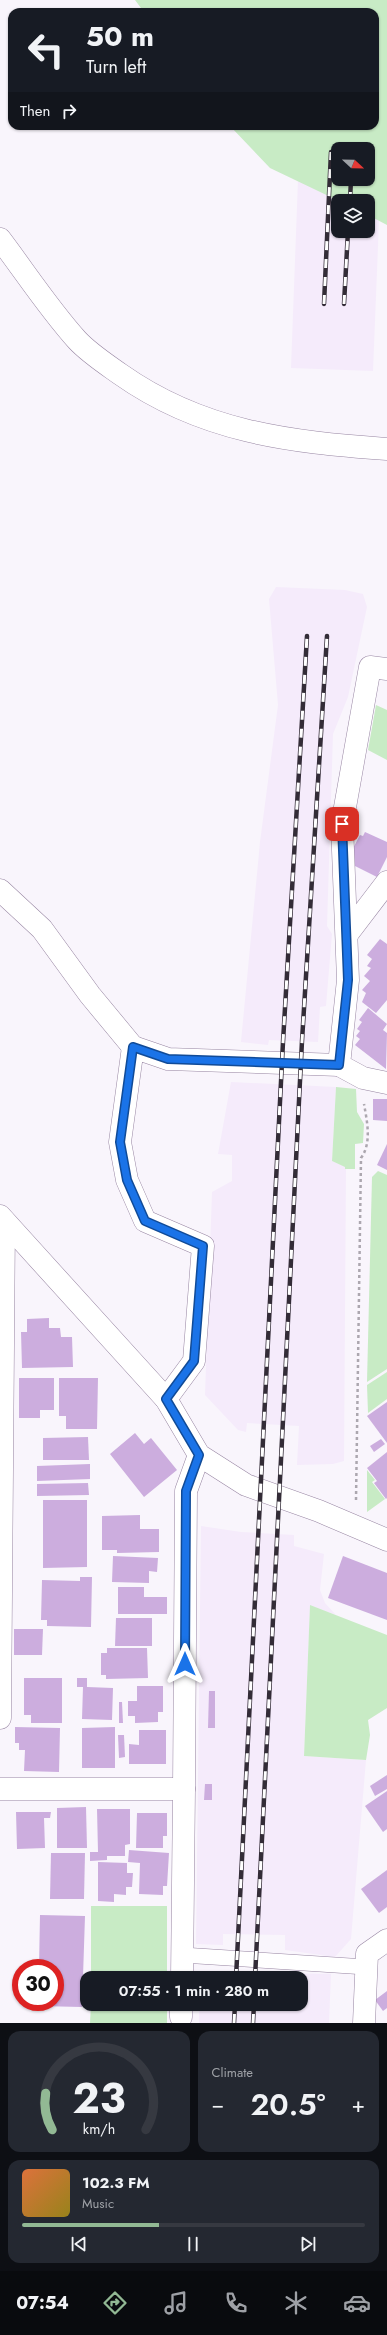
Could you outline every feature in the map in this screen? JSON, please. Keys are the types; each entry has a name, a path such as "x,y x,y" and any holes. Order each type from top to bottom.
{"street":[{"path":"0,239 78,341 144,391 181,410 222,425 298,440 387,449"},
{"path":"339,1065 348,980 348,933 343,876 342,824 370,667 387,669"},
{"path":"348,933 387,882"},
{"path":"0,890 42,929 90,995 133,1047 168,1059 339,1065 363,1078 387,1084"},
{"path":"133,1047 120,1142 127,1180 145,1221 203,1246 194,1361 166,1399"},
{"path":"2,1218 166,1399 199,1455 246,1485 382,1532"},
{"path":"0,1718 2,1218"},
{"path":"182,1971 186,1491 199,1455"},
{"path":"0,1789 184,1789"},
{"path":"364,2023 367,1954 387,1940"}],"lane":[{"path":"182,1955 366,1967"}],"path":[{"path":"353,1505 356,1500 361,1158 365,1153 368,1129 363,1078"}],"shaded area":[{"path":"383,121 373,371 291,368 300,130 379,130 379,124"},
{"path":"276,587 345,590 363,594 367,607 348,697 333,734 327,926 332,934 326,1006 320,1007 318,1042 269,1040 268,1045 241,1042 260,842 278,705 269,599"},
{"path":"231,1082 336,1087 332,1161 346,1167 344,1461 333,1464 297,1465 299,1426 247,1423 246,1432 238,1430 205,1395 212,1192 232,1181 232,1155 218,1154"},
{"path":"201,1526 241,1532 294,1535 294,1546 324,1554 320,1590 325,1603 336,1615 310,1606 304,1756 366,1760 351,1939 335,1957 285,1950 285,1935 223,1934 223,1945 196,1944"},
{"path":"308,1973 331,1974 329,2023 199,2023 199,2011 308,2011"}],"green space":[{"path":"135,0 387,0 387,225 375,219 375,194 331,194 331,197 270,168 234,130 379,130 379,8 141,8"},
{"path":"376,705 387,710 387,760 368,750"},
{"path":"336,1087 356,1089 357,1112 364,1124 363,1143 355,1144 355,1169 345,1169 345,1167 332,1161"},
{"path":"378,1171 387,1175 387,1369 367,1382 372,1177"},
{"path":"387,1372 387,1399 368,1413 367,1385"},
{"path":"367,1470 375,1480 372,1482 385,1499 367,1512"},
{"path":"310,1605 387,1635 387,1708 368,1720 370,1735 366,1760 304,1756"},
{"path":"91,1906 167,1906 167,1971 91,1971"},
{"path":"91,2011 167,2011 167,2023 90,2023"}],"building":[{"path":"365,832 387,842 387,857 377,877 351,864 350,854 360,835 363,836"},
{"path":"380,939 387,944 387,1000 376,1013 362,1002 366,993 362,990 370,981 364,976 371,968 367,966 372,959 367,955"},
{"path":"368,1008 387,1024 383,1030 387,1033 386,1069 355,1045 360,1039 356,1036 360,1031 357,1029 362,1022 359,1020"},
{"path":"373,1099 387,1099 387,1121 373,1120"},
{"path":"387,1144 387,1170 377,1165"},
{"path":"49,1318 49,1328 60,1328 61,1337 72,1337 73,1367 22,1368 21,1332 27,1332 27,1319"},
{"path":"19,1378 54,1378 54,1410 40,1410 40,1418 19,1418"},
{"path":"59,1378 98,1378 97,1429 66,1429 66,1416 59,1416"},
{"path":"387,1402 387,1443 367,1416"},
{"path":"135,1433 144,1444 151,1438 177,1470 144,1497 110,1454"},
{"path":"88,1437 89,1460 43,1460 43,1438"},
{"path":"381,1439 385,1444 374,1452 370,1446"},
{"path":"387,1452 386,1499 374,1483 377,1481 367,1468"},
{"path":"90,1464 90,1479 37,1481 37,1466"},
{"path":"88,1483 89,1495 37,1496 37,1484"},
{"path":"43,1500 87,1500 87,1567 43,1568"},
{"path":"140,1515 140,1529 159,1529 159,1552 117,1553 117,1550 102,1550 102,1516"},
{"path":"113,1556 158,1558 157,1572 149,1571 149,1583 112,1582"},
{"path":"343,1556 387,1573 387,1620 328,1598"},
{"path":"80,1577 92,1577 91,1627 47,1626 47,1620 41,1620 42,1580 80,1581"},
{"path":"118,1587 144,1587 144,1597 167,1597 167,1614 118,1614"},
{"path":"116,1618 152,1618 152,1646 115,1646"},
{"path":"14,1629 43,1629 42,1655 14,1655"},
{"path":"107,1648 147,1648 148,1678 106,1679 106,1675 101,1675 101,1653 107,1653"},
{"path":"24,1678 62,1678 62,1723 31,1723 31,1715 24,1715"},
{"path":"77,1678 87,1678 87,1687 113,1688 112,1720 82,1719 83,1687 77,1687"},
{"path":"137,1686 163,1686 163,1712 158,1712 158,1722 135,1723 135,1716 128,1716 128,1701 137,1701"},
{"path":"209,1691 215,1691 215,1728 208,1728"},
{"path":"119,1702 122,1702 123,1723 119,1723"},
{"path":"15,1727 60,1728 59,1772 24,1771 25,1750 19,1750 19,1743 15,1743"},
{"path":"115,1727 115,1768 82,1768 82,1728"},
{"path":"139,1730 166,1730 166,1764 129,1764 129,1744 139,1745"},
{"path":"118,1735 124,1735 125,1757 119,1758"},
{"path":"387,1775 387,1789 375,1796 370,1786"},
{"path":"205,1784 212,1784 212,1800 204,1800"},
{"path":"387,1791 387,1829 383,1832 365,1806"},
{"path":"86,1807 87,1848 57,1848 57,1808"},
{"path":"97,1809 130,1809 130,1844 125,1845 125,1856 107,1856 107,1860 90,1861 90,1852 98,1852"},
{"path":"16,1812 51,1812 50,1818 44,1818 45,1848 17,1849"},
{"path":"137,1813 167,1813 167,1836 163,1836 163,1848 136,1848"},
{"path":"129,1850 169,1853 167,1886 163,1886 163,1895 139,1894 140,1863 128,1862"},
{"path":"51,1853 85,1853 84,1899 50,1899"},
{"path":"98,1862 127,1863 127,1873 133,1873 132,1887 126,1887 126,1895 114,1894 114,1902 98,1901"},
{"path":"387,1870 387,1907 379,1913 361,1889"},
{"path":"40,1915 85,1916 83,1971 80,1971 80,2007 64,2007 64,1959 39,1959"},
{"path":"387,1991 387,2008 383,2011 375,2000"}],"railway":[{"path":"324,304 331,152"},
{"path":"350,194 351,186"},
{"path":"344,304 348,238"},
{"path":"236,1971 283,1042 307,636"},
{"path":"255,1971 302,1041 327,636"},
{"path":"234,2023 235,2011"},
{"path":"253,2023 254,2011"}],"route":[{"path":"185,1664 186,1491 199,1455 166,1399 194,1361 203,1246 145,1221 127,1180 120,1142 133,1047 168,1059 339,1065 348,980 348,933 343,876 342,824"}]}
